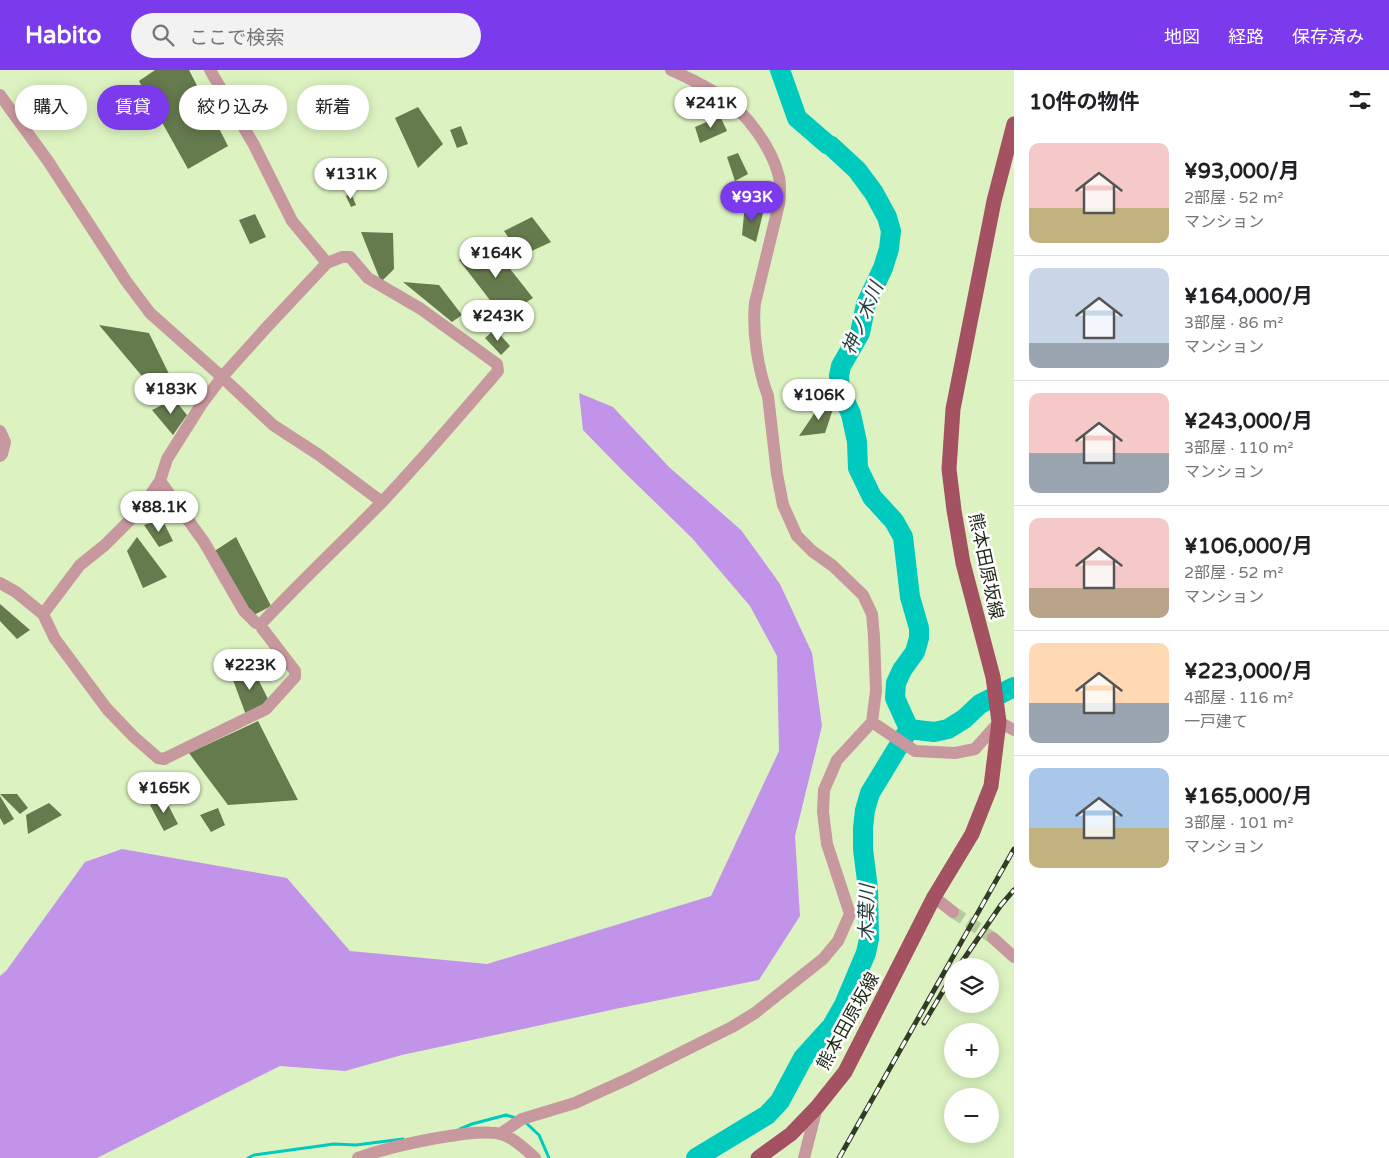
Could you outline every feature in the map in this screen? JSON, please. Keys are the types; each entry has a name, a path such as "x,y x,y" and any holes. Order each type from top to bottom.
{"main road":[{"name":"熊本田原坂線","path":"758,1158 791,1134 817,1107 845,1072 934,897 972,834 990,786 998,716 993,677 963,563 949,469 953,409 994,200 1014,124"}],"street":[{"path":"210,70 254,145 292,221 326,263"},
{"path":"500,1134 522,1119 575,1103 630,1078 732,1027 755,1013 823,959 838,942 850,914 827,844 822,812 824,790 837,760 872,722 876,691 872,614 863,596 833,566 812,551 798,536 783,505 776,474 768,396 764,386 755,340 754,315 755,303 779,204 781,188 779,176 758,133 742,114 723,97 698,82 671,70"},
{"path":"0,95 48,161 126,281 150,313 273,425 319,455 382,502"},
{"path":"43,614 80,565 105,545 140,510 160,481 167,459 201,405 222,377 326,263 342,257 350,257 368,278 421,309 497,364 498,371 382,502 292,590 261,624"},
{"path":"0,430 5,442 0,456"},
{"path":"160,481 204,542 244,611 256,623 261,624"},
{"path":"0,583 16,592 43,614 55,639 107,709 146,748 158,758 164,759 266,709 295,677 295,670 262,628 261,624"},
{"path":"872,722 915,751 954,753 976,749 998,716 1014,730"},
{"path":"934,897 953,912"},
{"path":"993,938 1014,957"},
{"path":"804,1158 817,1107"},
{"path":"358,1158 378,1151 433,1138 476,1133 500,1134 521,1144 535,1158"}],"shaded area":[{"path":"579,393 613,407 669,467 741,530 780,584 812,653 822,726 795,836 800,916 759,980 402,1055 345,1071 280,1066 97,1158 0,1158 0,976 6,971 85,862 122,849 287,878 350,951 487,964 711,896 779,751 777,656 750,606 692,538 583,430"}],"building":[{"path":"155,70 189,70 197,85 179,85 179,130 220,130 228,146 188,169 166,130 169,130 169,85 141,85 139,81"},
{"path":"418,107 443,144 418,168 395,118"},
{"path":"720,116 727,131 700,143 695,127"},
{"path":"461,126 468,144 457,148 450,130"},
{"path":"738,153 748,174 735,181 727,157"},
{"path":"351,193 356,205 351,207 346,196"},
{"path":"745,204 763,213 756,242 742,235"},
{"path":"255,214 266,237 250,244 239,220"},
{"path":"532,217 551,242 521,256 504,231"},
{"path":"361,232 393,233 394,269 381,282"},
{"path":"488,241 533,298 503,317 459,260"},
{"path":"403,282 439,285 462,315 452,322"},
{"path":"99,325 149,333 170,376 152,388"},
{"path":"495,329 510,346 501,355 485,338"},
{"path":"174,399 187,415 173,435 152,410"},
{"path":"822,402 834,406 825,433 799,436"},
{"path":"162,519 173,541 159,547 144,525"},
{"path":"137,537 167,577 143,588 127,551"},
{"path":"236,537 271,606 252,616 213,552"},
{"path":"0,604 30,630 17,639 0,621"},
{"path":"251,665 270,703 246,715 233,680"},
{"path":"258,721 298,800 228,805 189,753"},
{"path":"0,794 17,794 28,808 20,814"},
{"path":"0,796 14,819 4,825 0,818"},
{"path":"164,797 178,824 164,831 150,805"},
{"path":"49,803 62,815 28,834 26,815"},
{"path":"218,808 225,825 211,832 200,815"}],"waterway":[{"name":"神ノ木川","path":"780,70 797,118 857,170 874,193 887,217 891,231 889,249 883,268 866,304 860,333 841,366 839,376 840,390 851,414 857,442 858,468 872,497 894,521 903,537 910,597 919,628 919,638 915,652 902,670 896,683 895,698 909,729"},
{"name":"木葉川","path":"696,1158 767,1115 780,1101 803,1058 832,1026 844,1005 866,953 869,939 868,889 863,849 865,810 870,793 909,729 934,732 948,729 964,719 980,704 1014,687"},
{"path":"460,1129 506,1115 516,1118"},
{"path":"524,1121 539,1135 549,1158"},
{"path":"248,1158 254,1155 334,1144 356,1145 403,1139"}],"tunnel":[{"path":"953,912 993,938"}],"railway":[{"path":"839,1158 1014,849"},
{"path":"965,958 1001,905 1014,890"},
{"path":"924,1023 944,989"}]}
